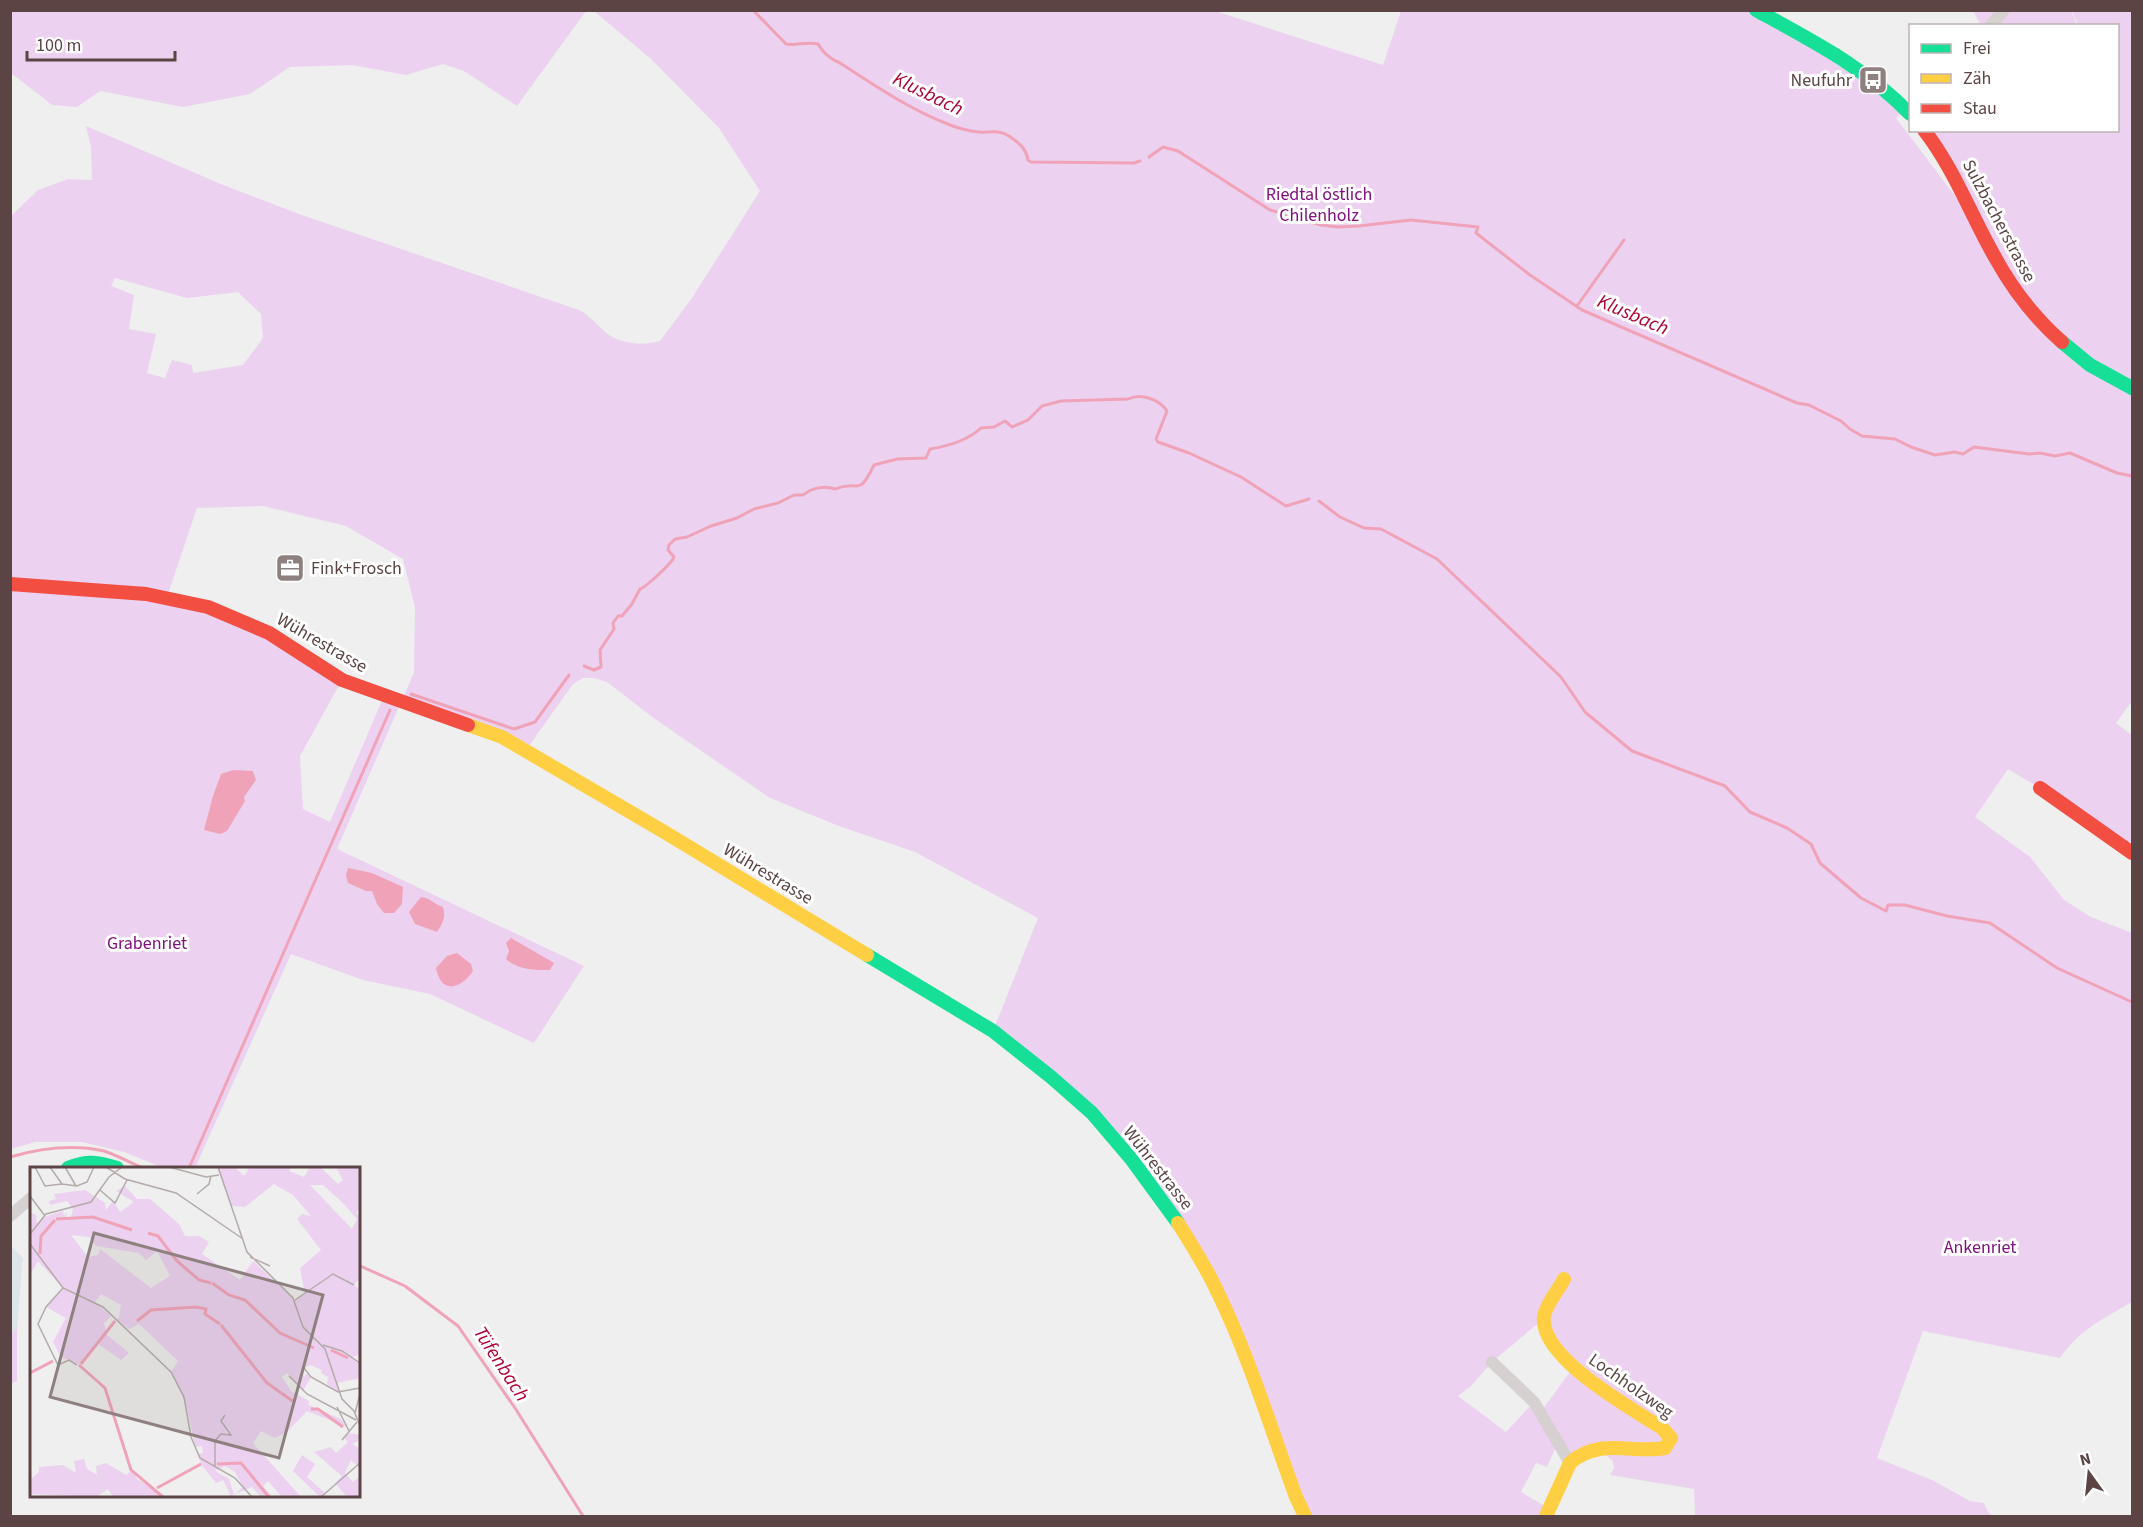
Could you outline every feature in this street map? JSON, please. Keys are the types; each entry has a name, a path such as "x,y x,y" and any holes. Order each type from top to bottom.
{"street":[{"path":"1756,10 1850,64 1909,109"},
{"path":"1992,24 2004,10"},
{"name":"Sulzbacherstrasse","path":"1925,132 1947,162 1995,258 2024,303 2048,330 2072,350 2108,375 2133,388"},
{"name":"Wührestrasse","path":"10,584 146,594 208,607 269,633 342,680 502,737 666,833 993,1031 1092,1113 1132,1160 1172,1214 1199,1256 1218,1293 1244,1353 1305,1516"},
{"path":"2040,788 2133,853"},
{"path":"70,1167 82,1162 114,1167"},
{"path":"10,1216 30,1199"},
{"name":"Lochholzweg","path":"1564,1279 1545,1312 1543,1322 1547,1335 1574,1368 1594,1384 1662,1428 1671,1438 1665,1448 1656,1450 1631,1447 1613,1448 1584,1454 1570,1463"},
{"path":"1492,1362 1534,1402 1570,1463 1546,1516"}],"shaded area":[{"path":"233,770 253,771 256,780 244,797 245,801 227,831 220,834 204,830 221,774"},
{"path":"348,868 372,873 403,887 402,904 394,913 384,913 377,904 372,891 366,891 348,883 346,875"},
{"path":"421,897 443,907 443,920 437,932 415,924 409,912"},
{"path":"511,938 554,963 550,970 521,967 506,959 509,951 506,943"},
{"path":"457,953 471,964 473,971 457,985 446,985 438,976 436,968 447,956"},
{"path":"11,1246 23,1258 17,1328 11,1334"}],"green space":[{"path":"10,11 586,11 517,106 464,71 443,64 406,75 352,65 290,67 250,94 183,107 100,91 77,107 52,105 11,73"},
{"path":"594,11 1215,11 1383,65 1401,11 1756,11 1906,109 1896,118 1980,229 1925,132 2119,132 2119,24 2078,24 2072,11 2132,11 2132,701 2116,723 2132,735 2132,853 2040,788 2008,769 1975,817 2030,857 2064,900 2091,917 2132,933 2132,1302 2084,1332 2060,1358 1923,1331 1877,1458 1932,1480 1970,1501 1984,1503 1988,1512 1993,1516 1695,1516 1694,1489 1610,1475 1614,1468 1613,1461 1600,1450 1575,1458 1557,1444 1547,1467 1536,1463 1521,1492 1548,1508 1546,1516 1305,1516 1218,1293 1132,1160 993,1031 1038,918 915,852 839,826 770,798 655,719 607,682 594,678 583,678 573,684 526,750 401,702 337,849 584,966 534,1043 430,994 363,980 291,954 195,1167 162,1167 124,1152 82,1142 35,1142 11,1149 11,216 38,190 68,179 92,180 91,147 86,126 223,185 299,214 579,310 611,336 638,344 660,341 692,298 760,191 719,128 651,59","holes":["115,278 187,298 238,292 261,314 263,338 243,365 193,373 192,365 172,360 165,378 147,373 156,334 129,329 134,295 111,286","263,506 346,526 403,559 415,607 414,673 401,702 384,696 330,822 303,809 300,756 342,680 208,607 167,597 197,508","1543,1322 1573,1368 1540,1413 1534,1402 1506,1432 1458,1396 1471,1386 1492,1362 1536,1325"]},
{"path":"1973,11 2071,11 2077,24 1980,24"},
{"path":"17,1328 17,1381 11,1384 11,1334"}],"waterway":[{"name":"Klusbach","path":"753,10 786,44 818,44 830,58 880,89 907,105 950,125 975,132 1005,134 1021,146 1031,162 1134,163 1140,161"},
{"name":"Klusbach","path":"1149,157 1163,147 1178,151 1270,210 1321,225 1359,226 1411,220 1478,227 1476,233 1530,275 1582,310 1797,403 1809,405 1841,421 1862,436 1895,439 1935,455 1955,452 1963,454 1974,447 2055,456 2070,453 2117,473 2132,476"},
{"path":"1577,306 1624,240"},
{"path":"584,666 594,670 601,667 600,650 614,629 613,623 632,604 640,589 653,580 672,560 674,557 668,550 669,545 675,539 687,537 754,509 778,503 794,495 803,495 814,489 861,485 874,465 897,459 926,458 930,449 957,442 981,428 994,427 1005,421 1012,427 1028,420 1042,406 1061,401 1149,398 1159,403 1167,411 1156,439 1158,442 1189,453 1241,477 1286,506 1309,499"},
{"path":"1319,501 1340,517 1364,528 1381,529 1437,559 1561,677 1585,712 1632,751 1725,786 1750,812 1787,828 1811,844 1820,863 1861,898 1886,911 1888,905 1905,905 1947,916 1990,923 2057,968 2132,1002"},
{"path":"411,694 514,729 535,722 569,675"},
{"path":"189,1167 390,710"},
{"name":"Tüfenbach","path":"10,1157 33,1151 68,1147 104,1151 141,1167"},
{"name":"Tüfenbach","path":"360,1266 405,1286 458,1326 515,1408 583,1516"}],"traffic: fast":[{"path":"1756,10 1837,56 1875,83 1909,113"},
{"path":"2062,342 2090,365 2132,388"},
{"path":"867,955 993,1031 1051,1077 1092,1113 1132,1160 1178,1223"},
{"path":"71,1167 92,1163 114,1167"}],"traffic: slow":[{"path":"468,725 502,737 867,955"},
{"path":"1178,1223 1208,1273 1229,1316 1305,1516"},
{"path":"1546,1516 1570,1463 1581,1455 1604,1448 1665,1448 1671,1438 1662,1428 1590,1380 1556,1348 1546,1332 1544,1316 1550,1301 1564,1279"}],"traffic: jam":[{"path":"1925,132 1945,161 1987,243 2010,282 2025,303 2062,342"},
{"path":"10,584 146,594 208,607 269,633 342,680 468,725"},
{"path":"2040,788 2132,853"}],"place":[{"name":"Neufuhr","path":"1873,80"},
{"name":"Fink+Frosch","path":"290,568"}],"park label":[{"name":"Riedtal östlich Chilenholz","path":"1319,204"},
{"name":"Grabenriet","path":"147,943"},
{"name":"Ankenriet","path":"1980,1247"}]}
